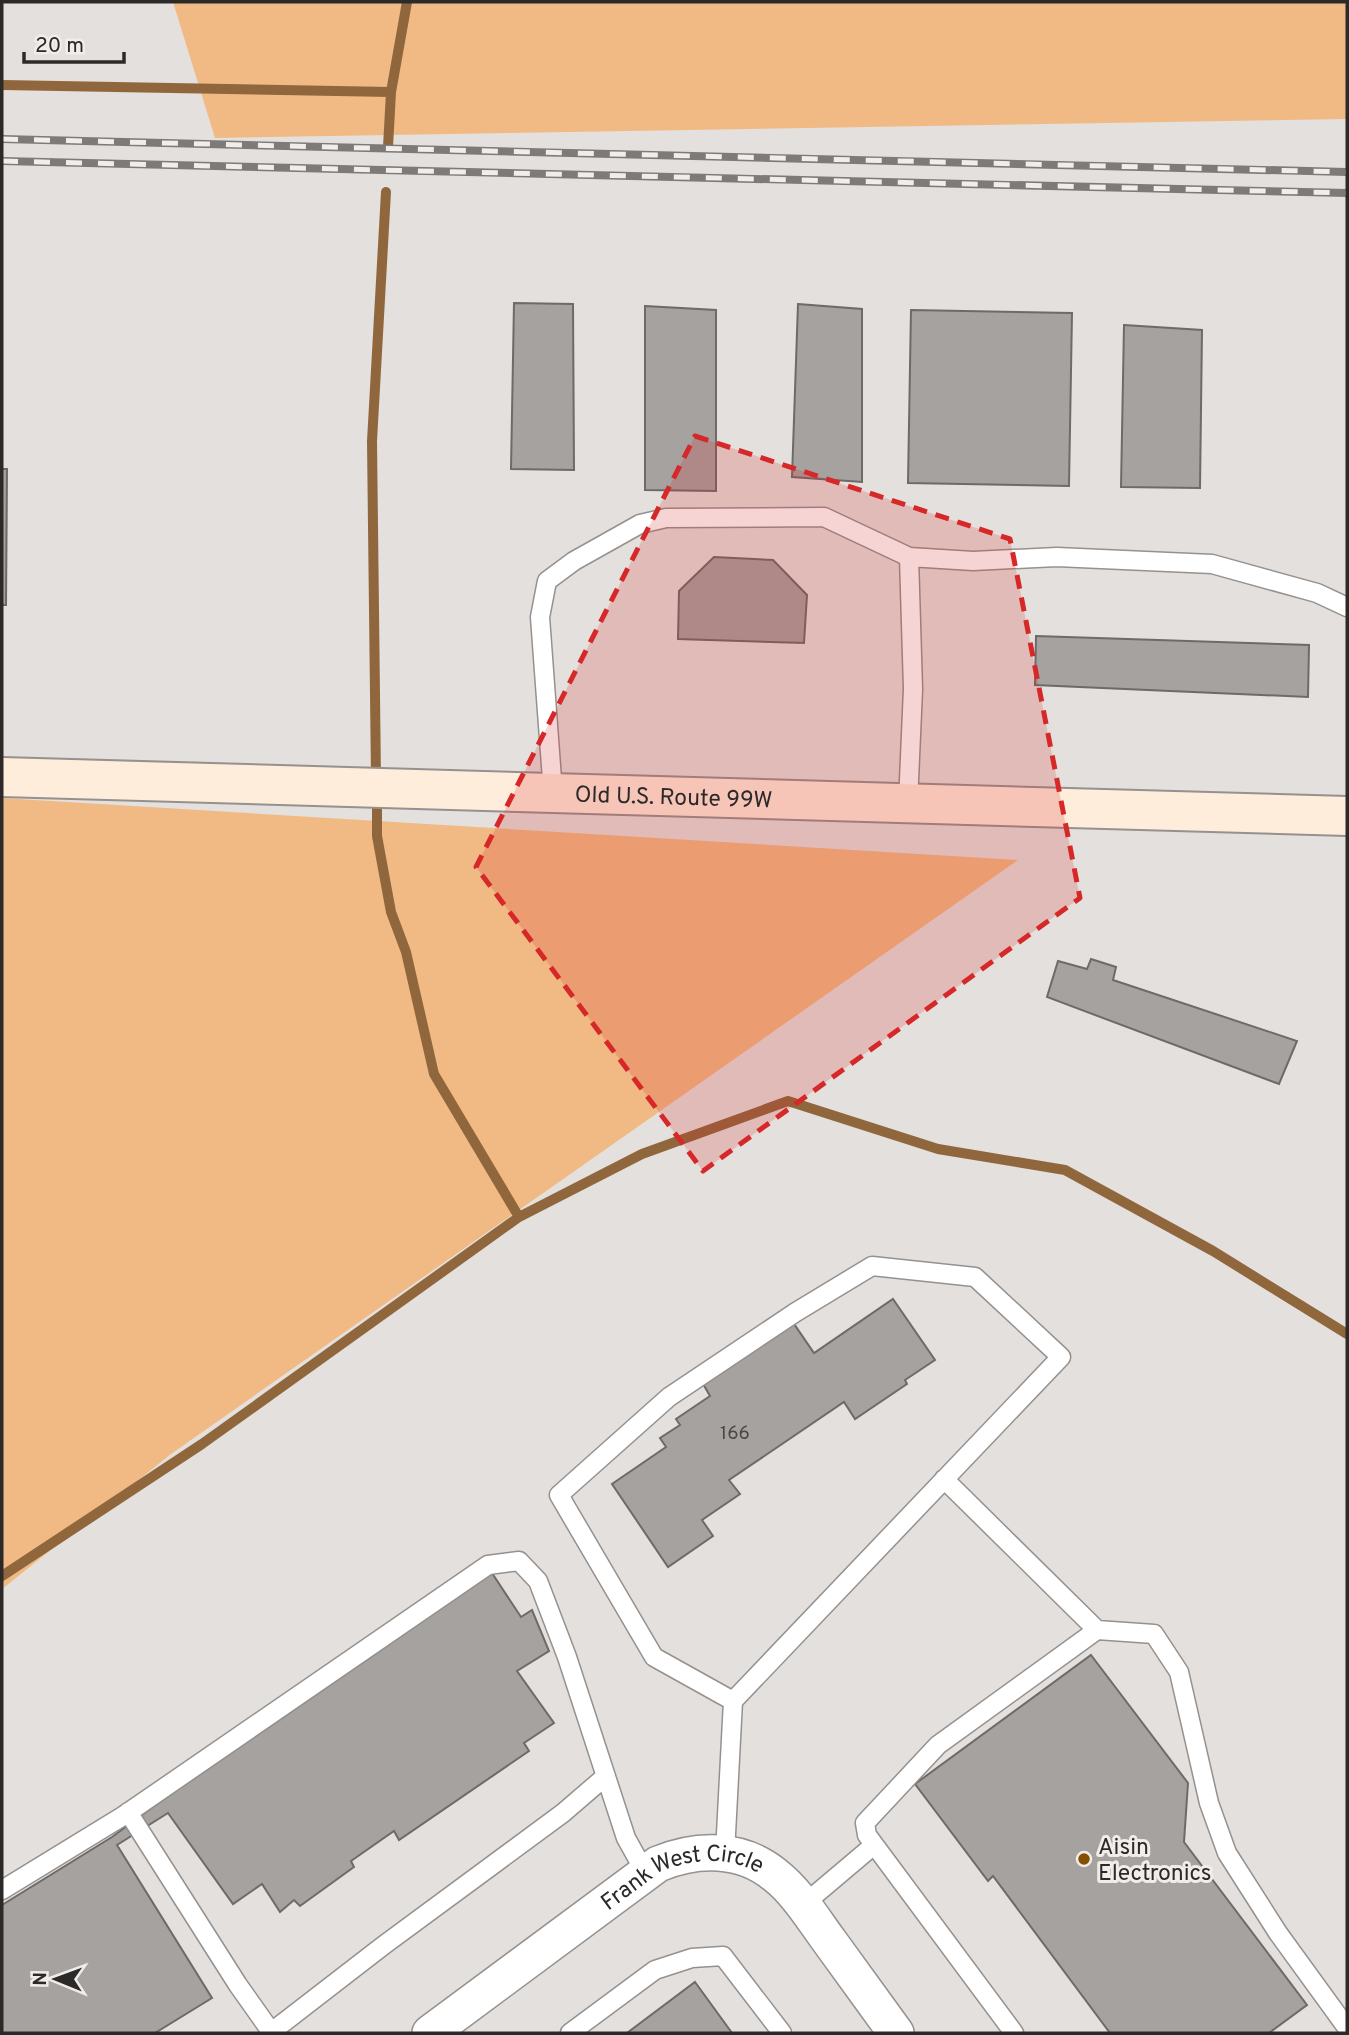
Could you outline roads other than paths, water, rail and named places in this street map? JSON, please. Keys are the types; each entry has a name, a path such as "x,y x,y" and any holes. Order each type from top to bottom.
{"main road":[{"name":"Old U.S. Route 99W","path":"2,777 1347,816"}],"street":[{"name":"Frank West Circle","path":"430,2033 646,1874 671,1859 701,1852 725,1853 749,1859 776,1875 803,1905 896,2033"}],"lane":[{"path":"553,793 540,617 547,581 574,561 640,524 666,518 824,517 909,557 973,561 1057,557 1212,564 1317,593 1347,607"},
{"path":"908,803 914,689 909,557"},
{"path":"725,1853 733,1700 1061,1357 975,1277 872,1266 796,1311 669,1397 559,1495 654,1657 733,1700"},
{"path":"944,1479 1097,1630"},
{"path":"2,1890 128,1812 488,1565 519,1561 538,1580 568,1657 626,1838 646,1874"},
{"path":"1014,2033 867,1835 866,1823 938,1745 1097,1630 1154,1634 1179,1672 1209,1803 1227,1853 1278,1933 1347,2028"},
{"path":"128,1812 271,2033 384,1945 563,1813 606,1776"},
{"path":"803,1905 874,1844"},
{"path":"570,2033 655,1970 692,1958 723,1956 782,2033"}],"waterway":[{"path":"388,147 391,92 407,2"},
{"path":"2,85 391,92"},
{"path":"376,779 372,441 386,192"},
{"path":"377,794 377,836 391,912 406,952 434,1074 519,1217"},
{"path":"2,1576 202,1444 519,1217 642,1154 788,1101 938,1149 1065,1170 1213,1251 1347,1334"}],"railway":[{"path":"2,139 1347,172"},
{"path":"2,161 1347,193"}],"place":[{"name":"Aisin Electronics","path":"1084,1859"}]}
